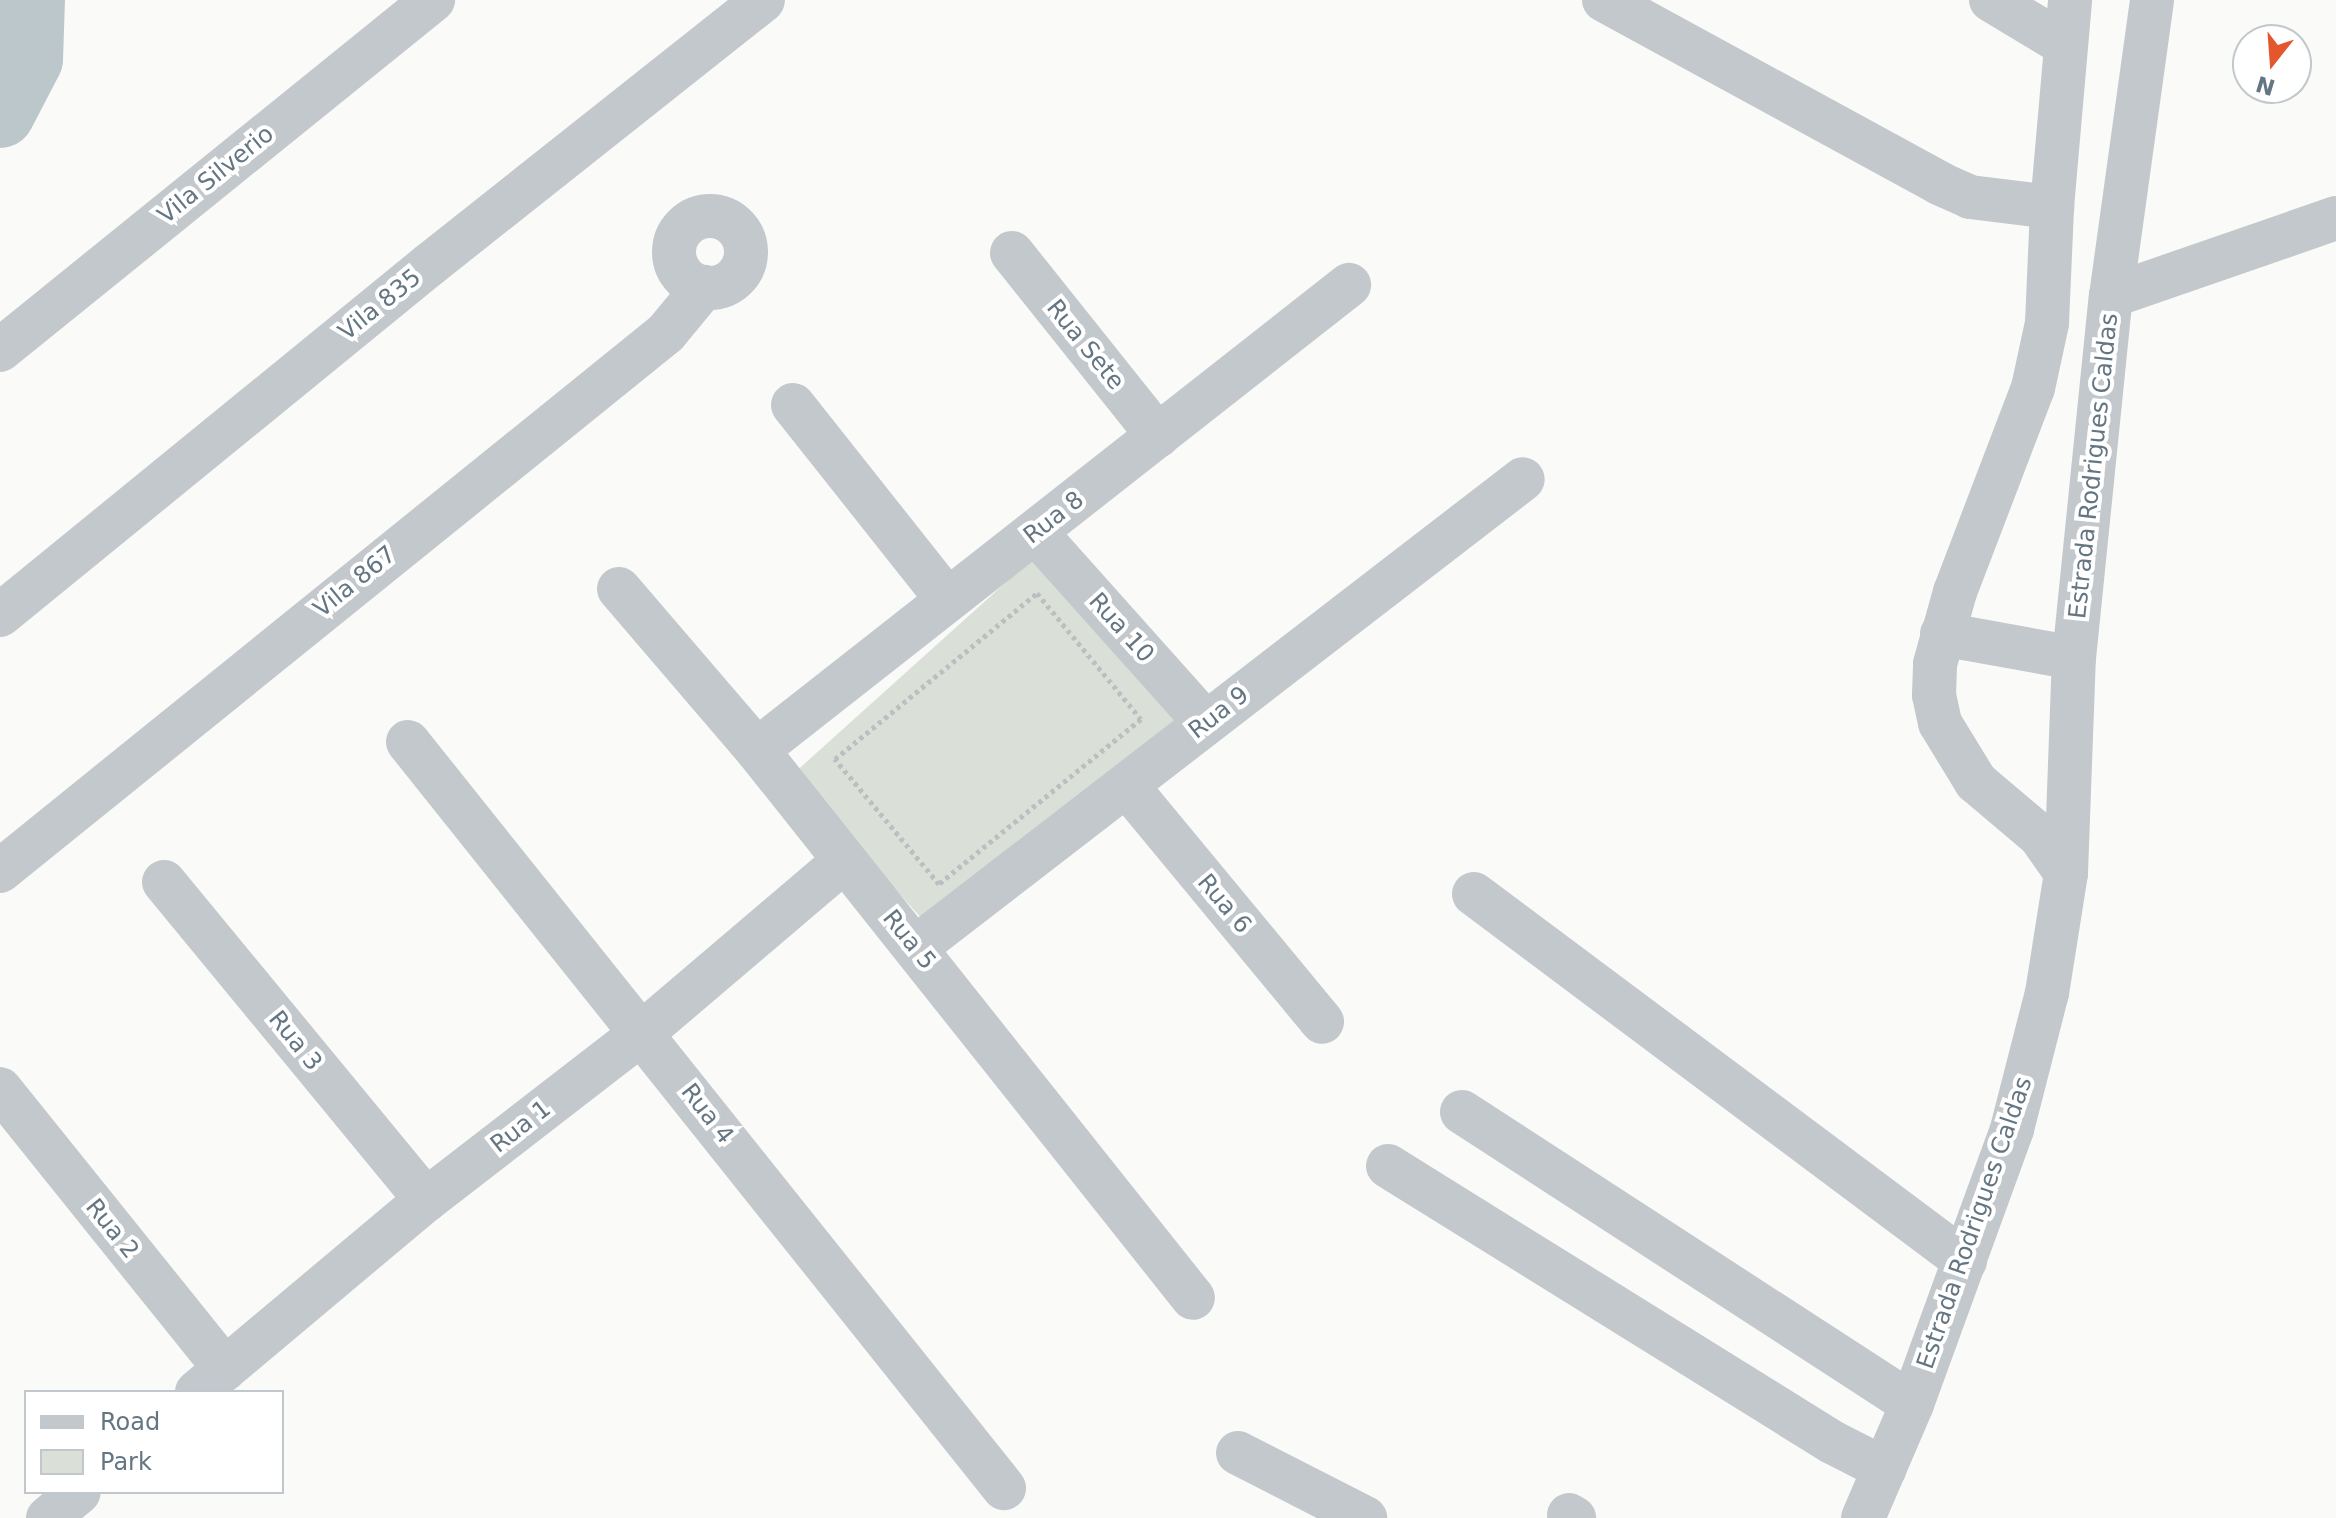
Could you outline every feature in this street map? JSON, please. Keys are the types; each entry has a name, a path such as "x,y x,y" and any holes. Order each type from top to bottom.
{"street":[{"name":"Vila Silverio","path":"13,339 433,0"},
{"name":"Vila 835","path":"0,615 429,265 763,0"},
{"path":"1604,0 1941,184 1970,197 2052,207"},
{"path":"1991,0 2066,45"},
{"path":"2066,873 2040,836 1976,782 1940,723 1934,695 1935,664 1942,634 1977,529 2033,388 2047,323 2052,207 2070,0"},
{"path":"2111,296 2152,0"},
{"name":"Estrada Rodrigues Caldas","path":"1863,1518 1912,1404 1965,1261 2023,1092 2047,993 2066,873 2074,658 2111,296 2336,218"},
{"name":"Rua Sete","path":"1012,253 1158,436"},
{"name":"Rua 8","path":"757,750 1349,285"},
{"name":"Vila 867","path":"0,871 147,748 666,333 704,287"},
{"path":"793,405 947,599"},
{"name":"Rua 9","path":"916,947 1523,479"},
{"name":"Rua 10","path":"1036,533 1206,723"},
{"name":"Rua 5","path":"619,589 757,750 1193,1298"},
{"path":"1942,634 2074,658"},
{"name":"Rua 4","path":"408,742 1004,1488"},
{"name":"Rua 6","path":"1127,786 1322,1022"},
{"name":"Rua 1","path":"211,1380 426,1200 642,1033 844,861"},
{"name":"Rua 3","path":"164,882 426,1200"},
{"path":"1474,894 1965,1261"},
{"name":"Rua 2","path":"0,1089 211,1380"},
{"path":"1462,1112 1912,1404"},
{"path":"1388,1166 1832,1442 1885,1469"},
{"path":"1238,1453 1365,1518"},
{"path":"48,1518 77,1494"}],"path":[{"path":"1037,593 1141,719 939,884 835,759 1037,593"}],"green space":[{"path":"1033,558 1178,719 937,935 792,775"}],"waterway":[{"path":"0,113 28,59 30,0"}]}
